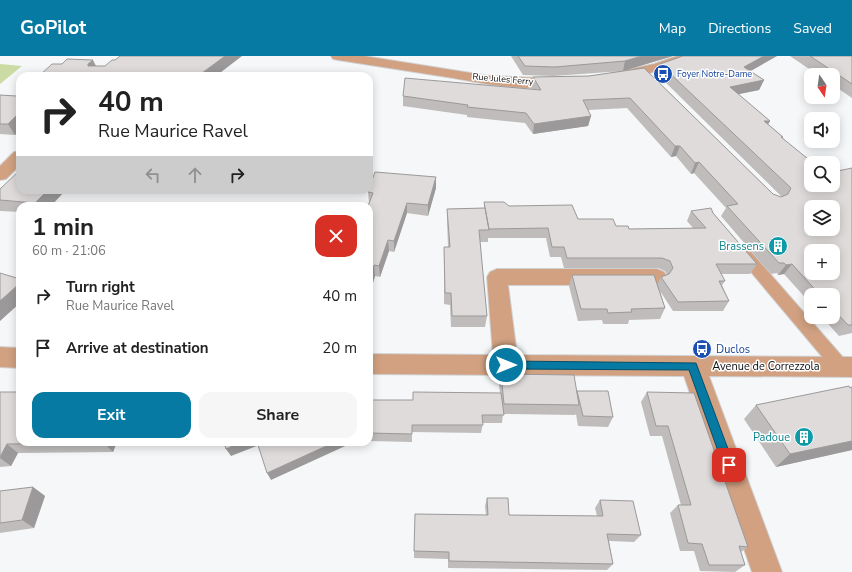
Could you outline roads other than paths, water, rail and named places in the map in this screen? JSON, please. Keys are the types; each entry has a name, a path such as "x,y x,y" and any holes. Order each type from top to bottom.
{"street":[{"name":"Rue Jules Ferry","path":"338,56 490,80 535,82 572,81"},
{"path":"607,77 644,71 668,65 690,56"},
{"path":"644,71 655,82"},
{"path":"0,175 16,160"},
{"path":"506,365 497,277 657,278"},
{"path":"0,357 16,358"},
{"name":"Avenue de Correzzola","path":"373,364 847,367"},
{"path":"693,366 768,572"}],"lane":[{"path":"729,237 847,367"}],"place":[{"name":"Foyer Notre-Dame","path":"663,74"},
{"name":"Brassens","path":"778,246"},
{"name":"Duclos","path":"702,349"},
{"name":"Padoue","path":"804,437"}]}
